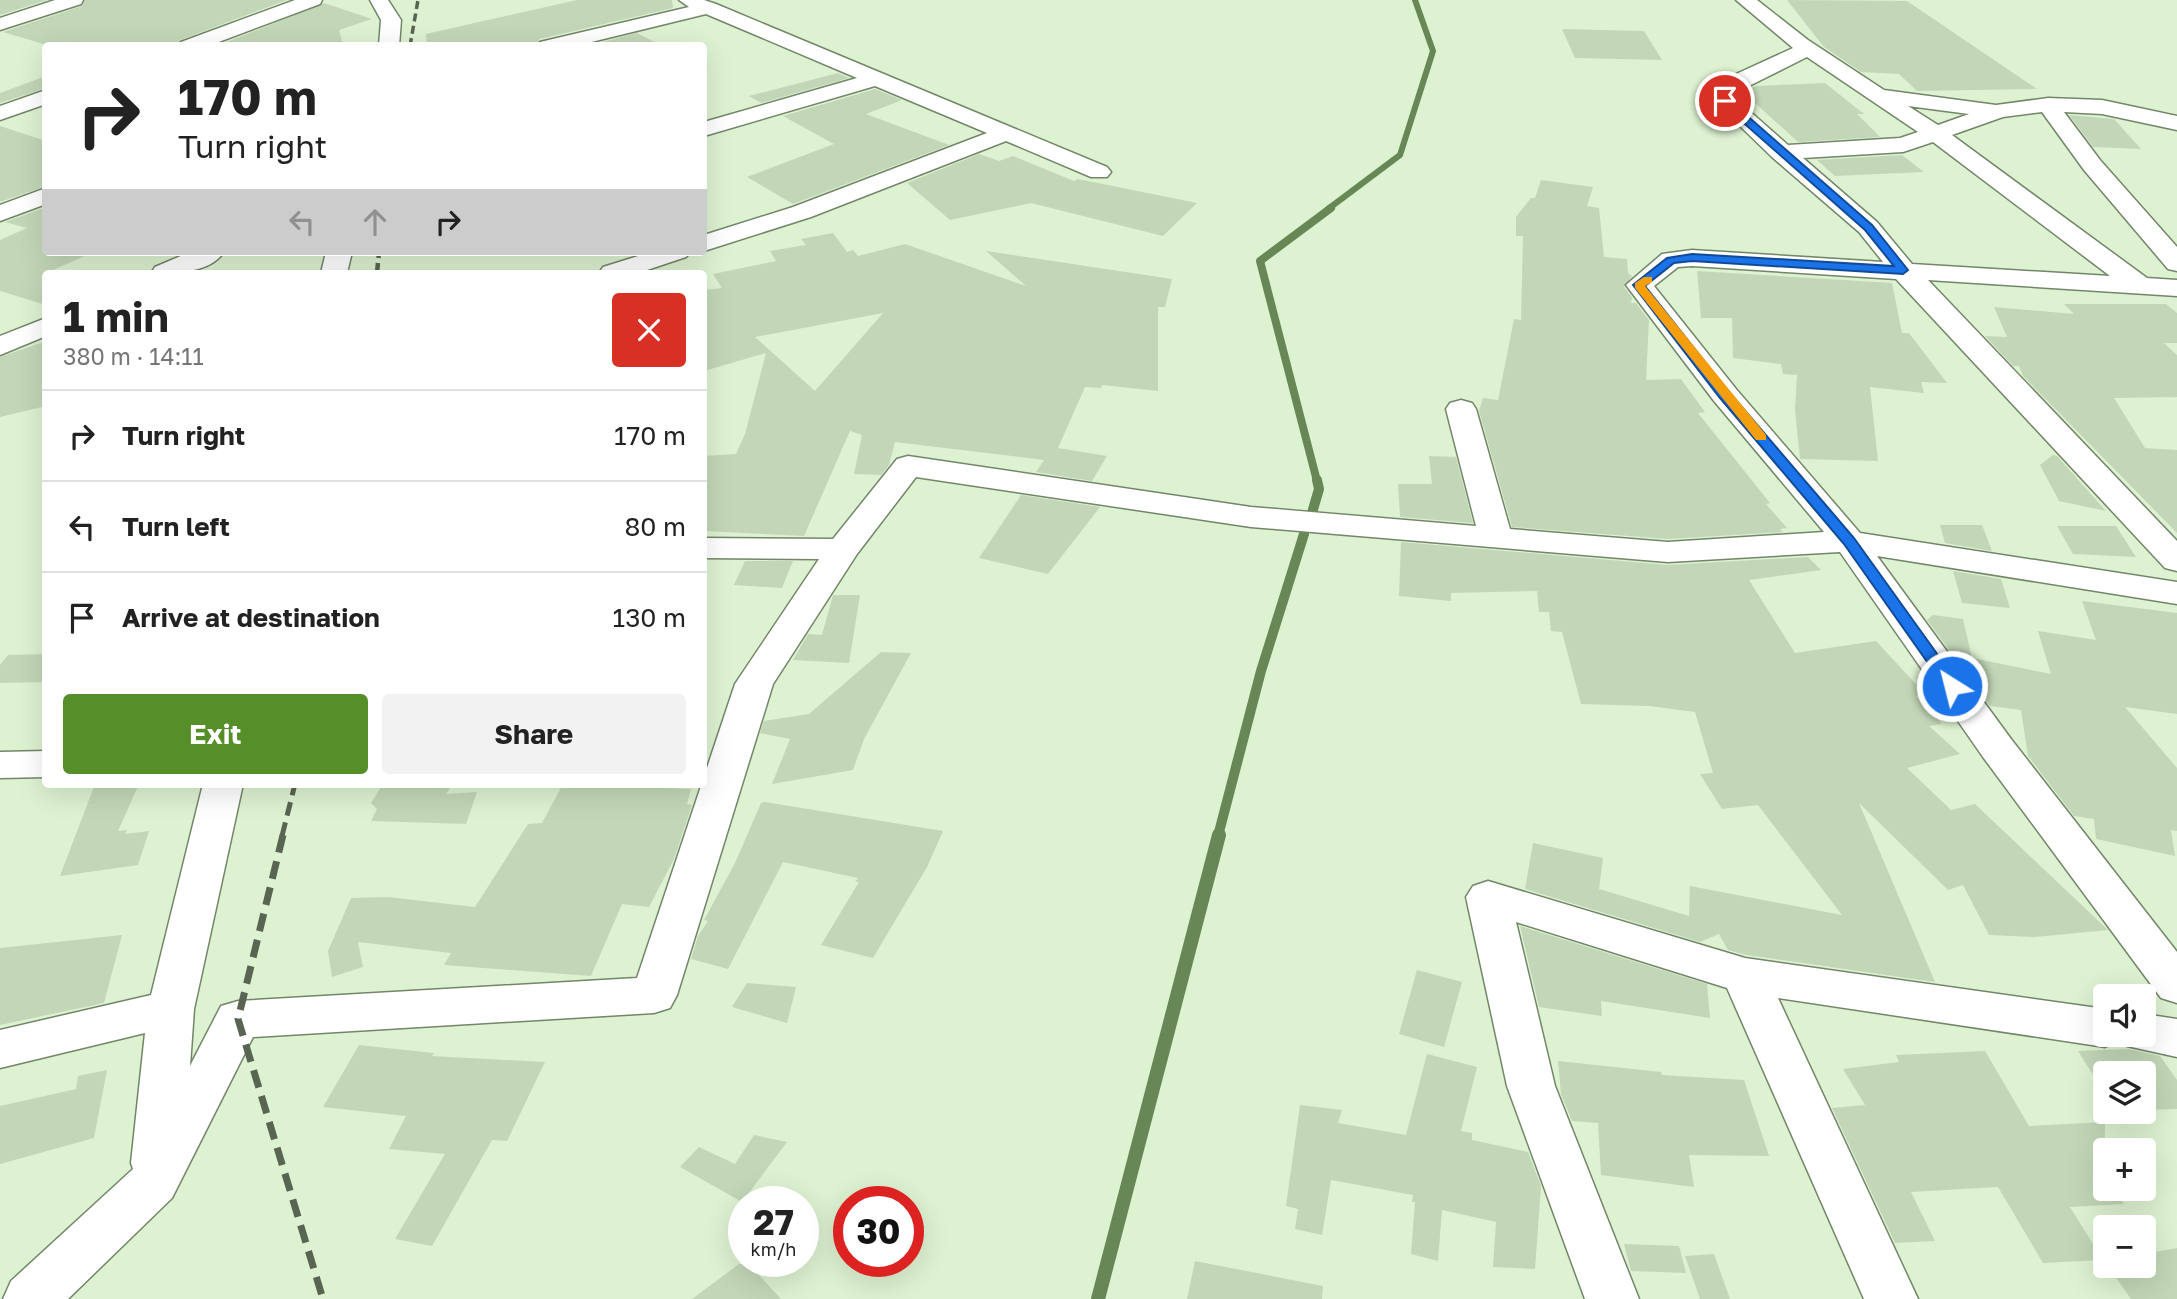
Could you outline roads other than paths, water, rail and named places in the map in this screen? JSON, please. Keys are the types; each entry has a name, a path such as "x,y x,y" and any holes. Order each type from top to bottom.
{"street":[{"path":"0,24 74,0"},
{"path":"199,42 313,0"},
{"path":"379,0 391,20 389,42"},
{"path":"688,0 873,80 1099,172"},
{"path":"1745,0 1807,48 1936,134 2138,284"},
{"path":"564,42 709,8"},
{"path":"1807,48 1777,65 1734,82 1724,90 1725,101 1868,228 1903,270 2177,561"},
{"path":"707,128 873,80"},
{"path":"1876,95 1999,111"},
{"path":"0,113 42,97"},
{"path":"1780,152 1903,145 1999,111 2048,105 2102,107 2177,123"},
{"path":"2048,105 2092,165 2177,263"},
{"path":"707,242 802,212 1007,133"},
{"path":"0,214 42,197"},
{"path":"171,270 202,256"},
{"path":"621,270 665,256"},
{"path":"2177,288 1692,258 1671,260 1639,285 1725,395 1849,541 1997,748 2177,985"},
{"path":"0,346 42,328"},
{"path":"1461,409 1496,538"},
{"path":"30,1299 154,1182 239,1018 654,995 754,684 843,549 908,466 1251,517 1668,552 1849,541 2177,593"},
{"path":"707,548 843,549"},
{"path":"0,765 42,764"},
{"path":"154,1182 171,1009 222,788"},
{"path":"1612,1299 1531,1086 1488,897 1745,976 2093,1026"},
{"path":"1745,976 1891,1299"},
{"path":"0,1049 171,1009"},
{"path":"2156,1035 2177,1038"}],"waterway":[{"path":"1328,209 1400,155 1433,51 1415,0"},
{"path":"1317,481 1260,261 1331,208"},
{"path":"1312,513 1319,489 1317,480"},
{"path":"1218,836 1261,671 1304,534"},
{"path":"1098,1299 1219,835"}],"railway":[{"path":"411,42 418,0"},
{"path":"377,270 379,256"},
{"path":"282,836 294,788"},
{"path":"283,835 238,1019 323,1299"}]}
